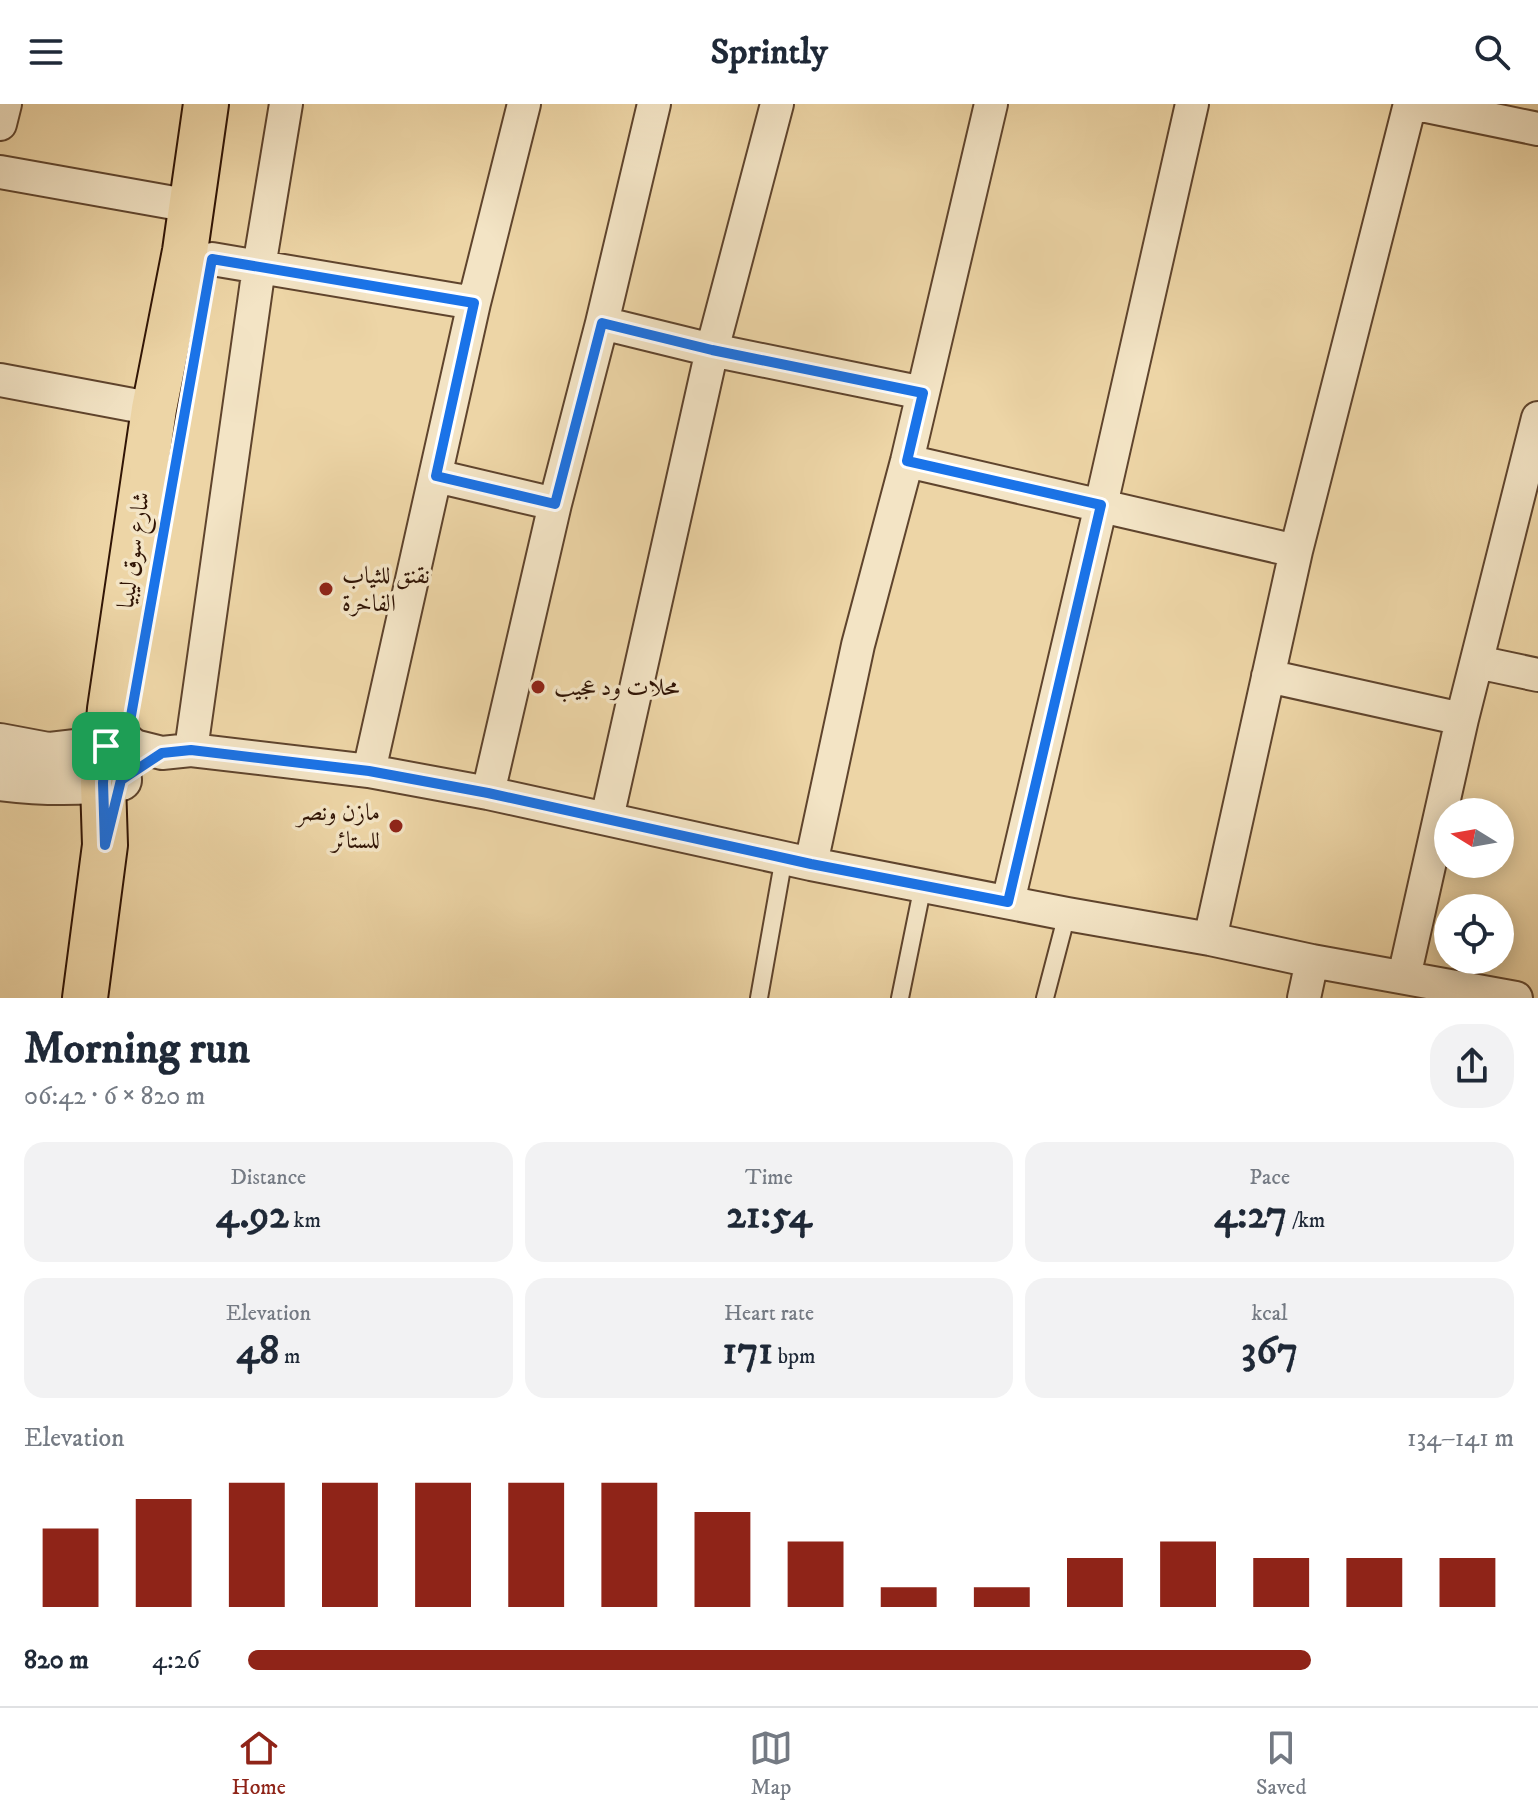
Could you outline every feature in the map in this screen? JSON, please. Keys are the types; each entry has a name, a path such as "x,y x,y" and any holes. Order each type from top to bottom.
{"main road":[{"name":"شارع سوق ليبيا","path":"135,760 154,409 185,251 206,104"},
{"name":"شارع سوق ليبيا","path":"85,998 105,845 135,760 237,104"}],"street":[{"path":"0,124 5,104"},
{"path":"135,760 259,267 286,104"},
{"path":"369,771 474,303 524,104"},
{"path":"488,793 555,504 654,104"},
{"path":"607,818 712,350 777,104"},
{"path":"797,861 907,461 991,104"},
{"path":"1008,902 1192,104"},
{"path":"1210,939 1296,551 1410,104"},
{"path":"1417,104 1538,129"},
{"path":"0,172 191,206"},
{"path":"212,259 474,303"},
{"path":"602,323 712,350 923,393"},
{"path":"0,380 154,409"},
{"path":"1404,977 1462,719 1538,418"},
{"path":"907,461 1296,551"},
{"path":"436,476 555,504"},
{"path":"1477,662 1538,675"},
{"path":"1268,676 1462,719"},
{"path":"0,744 48,753 135,760 369,771 607,818 797,861 1516,998"},
{"path":"0,780 49,785 135,760"},
{"path":"1304,998 1312,961"}],"lane":[{"path":"759,998 797,861"},
{"path":"900,998 923,885"},
{"path":"1045,998 1067,914"}],"place":[{"name":"نقنق للثياب الفاخرة","path":"326,589"},
{"name":"محلات ود عجيب","path":"538,687"},
{"name":"مازن ونصر للستائر","path":"396,826"}],"route":[{"path":"212,259 474,303 436,476 555,504 602,323 712,350 923,393 907,461 1101,505 1008,902 811,864 488,793 369,771 191,750 162,753 121,780 105,845 103,783 106,746 126,744 212,259"}]}
